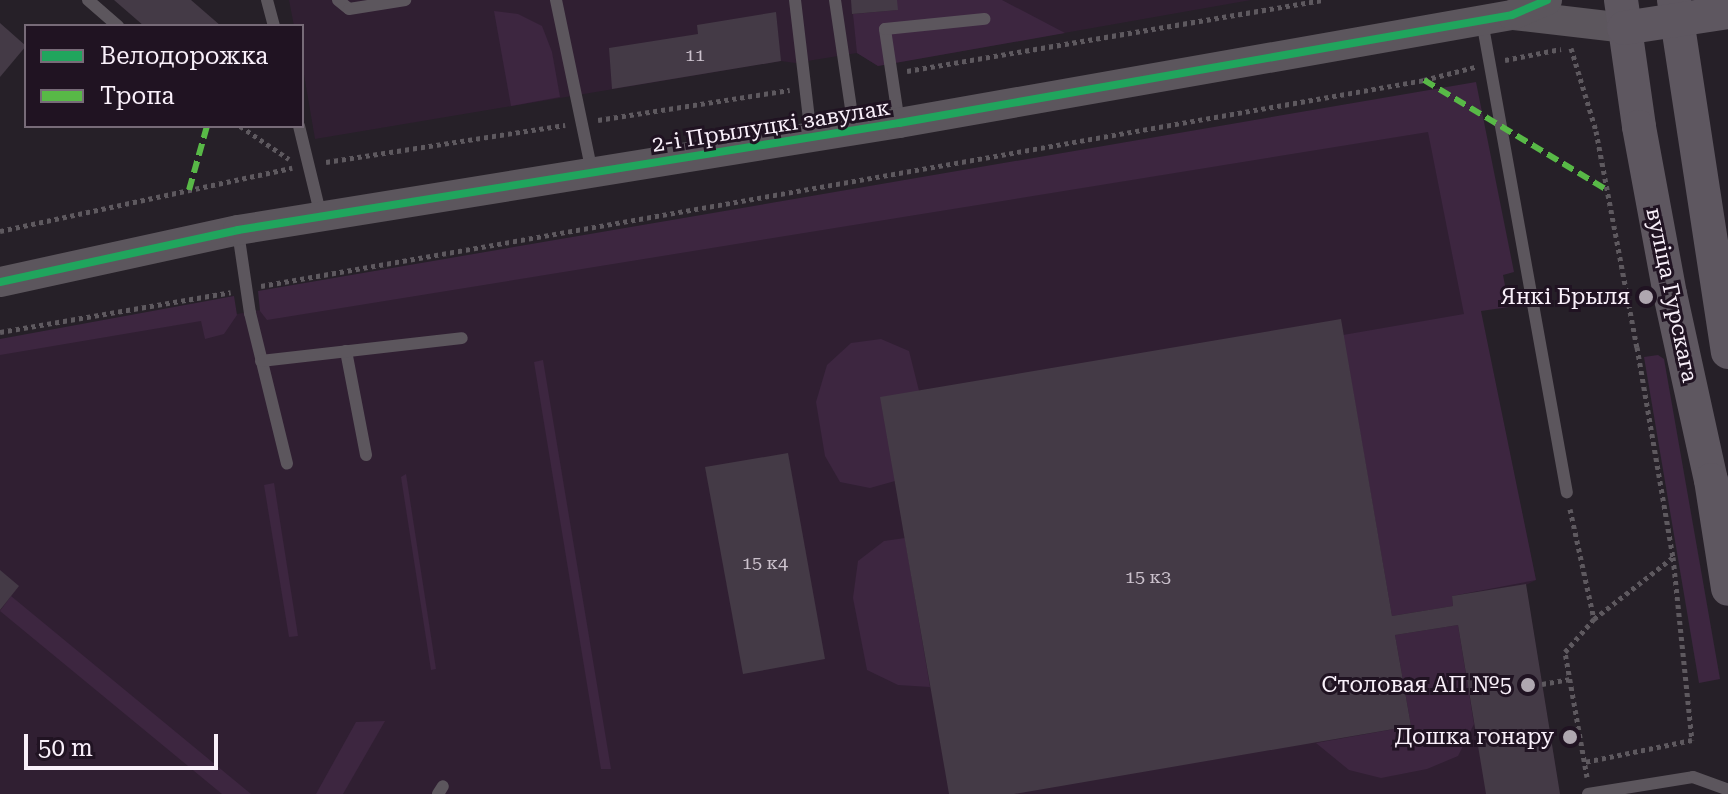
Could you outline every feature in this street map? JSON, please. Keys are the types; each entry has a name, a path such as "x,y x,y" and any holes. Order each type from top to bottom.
{"main road":[{"path":"1622,14 1675,10 1728,12"},
{"name":"вуліца Гурскага","path":"1675,10 1728,352"},
{"name":"вуліца Гурскага","path":"1622,14 1670,294 1711,480 1728,589"}],"street":[{"name":"2-і Прылуцкі завулак","path":"1512,15 1547,0"},
{"name":"2-і Прылуцкі завулак","path":"0,282 238,230 899,123 1512,15 1622,14"}],"lane":[{"path":"88,0 116,24"},
{"path":"267,0 273,24"},
{"path":"338,0 349,9 405,0"},
{"path":"556,0 592,173"},
{"path":"795,0 811,136"},
{"path":"835,0 854,129"},
{"path":"899,123 885,29 984,19"},
{"path":"1482,21 1567,492"},
{"path":"299,128 321,216"},
{"path":"238,230 261,361 287,464"},
{"path":"261,361 462,338"},
{"path":"346,351 366,455"},
{"path":"1589,794 1693,777 1728,790"},
{"path":"1660,794 1669,781"}],"path":[{"path":"893,73 1324,0"},
{"path":"0,332 1424,80 1489,63 1571,48 1596,131 1673,557 1692,740 1585,762"},
{"path":"308,165 807,87"},
{"path":"0,231 300,167 243,128"},
{"path":"1596,131 1606,130"},
{"path":"1567,492 1594,619"},
{"path":"1589,794 1565,652 1594,619 1673,557"},
{"path":"1542,684 1570,679"}],"shaded area":[{"path":"289,0 1251,0 878,66 857,53 795,63 781,61 315,139 304,75 304,24 294,24"},
{"path":"897,0 1002,0 1065,33 878,66 857,53 853,14 897,10"},
{"path":"494,11 518,14 542,26 552,52 560,97 511,106"},
{"path":"1476,82 1514,272 1503,275 1509,307 1481,311 1536,580 1452,596 1453,606 1392,616 1343,335 1464,314 1428,132 267,320 260,311 258,291"},
{"path":"1439,111 1536,580 1526,585 1560,794 0,794 0,354"},
{"path":"234,296 237,315 224,334 205,339 201,321 0,355 0,339"},
{"path":"881,339 909,351 919,391 895,481 870,488 840,482 825,456 816,402 827,365 851,343"},
{"path":"1658,355 1664,359 1720,679 1699,683 1644,357"},
{"path":"543,360 611,769 601,769 534,362"},
{"path":"406,474 436,669 431,670 401,477"},
{"path":"274,483 298,636 289,637 264,485"},
{"path":"905,538 930,687 898,685 867,670 853,598 858,561 884,541"},
{"path":"11,596 251,794 222,794 0,611"},
{"path":"1458,625 1474,724 1458,756 1427,769 1381,778 1349,770 1316,743 1411,726 1395,635"},
{"path":"385,721 343,794 316,794 356,722"}],"building":[{"path":"114,0 191,0 219,24 142,24"},
{"path":"851,0 897,0 898,10 852,14"},
{"path":"776,12 781,61 612,89 609,48 698,34 697,25"},
{"path":"0,23 24,44 24,48 0,77"},
{"path":"1341,319 1392,616 1453,606 1452,596 1526,584 1560,794 1486,794 1458,625 1395,635 1411,726 1014,794 949,794 880,397"},
{"path":"788,453 825,659 743,674 705,467"},
{"path":"0,570 19,586 0,610"}],"marked path":[{"path":"1424,80 1607,190"},
{"path":"189,190 206,128"}],"cycle path":[{"path":"0,282 238,230 899,123 1512,15 1547,0"}],"place":[{"name":"Янкі Брыля","path":"1646,297"},
{"name":"Столовая АП №5","path":"1528,685"},
{"name":"Дошка гонару","path":"1570,737"}]}
